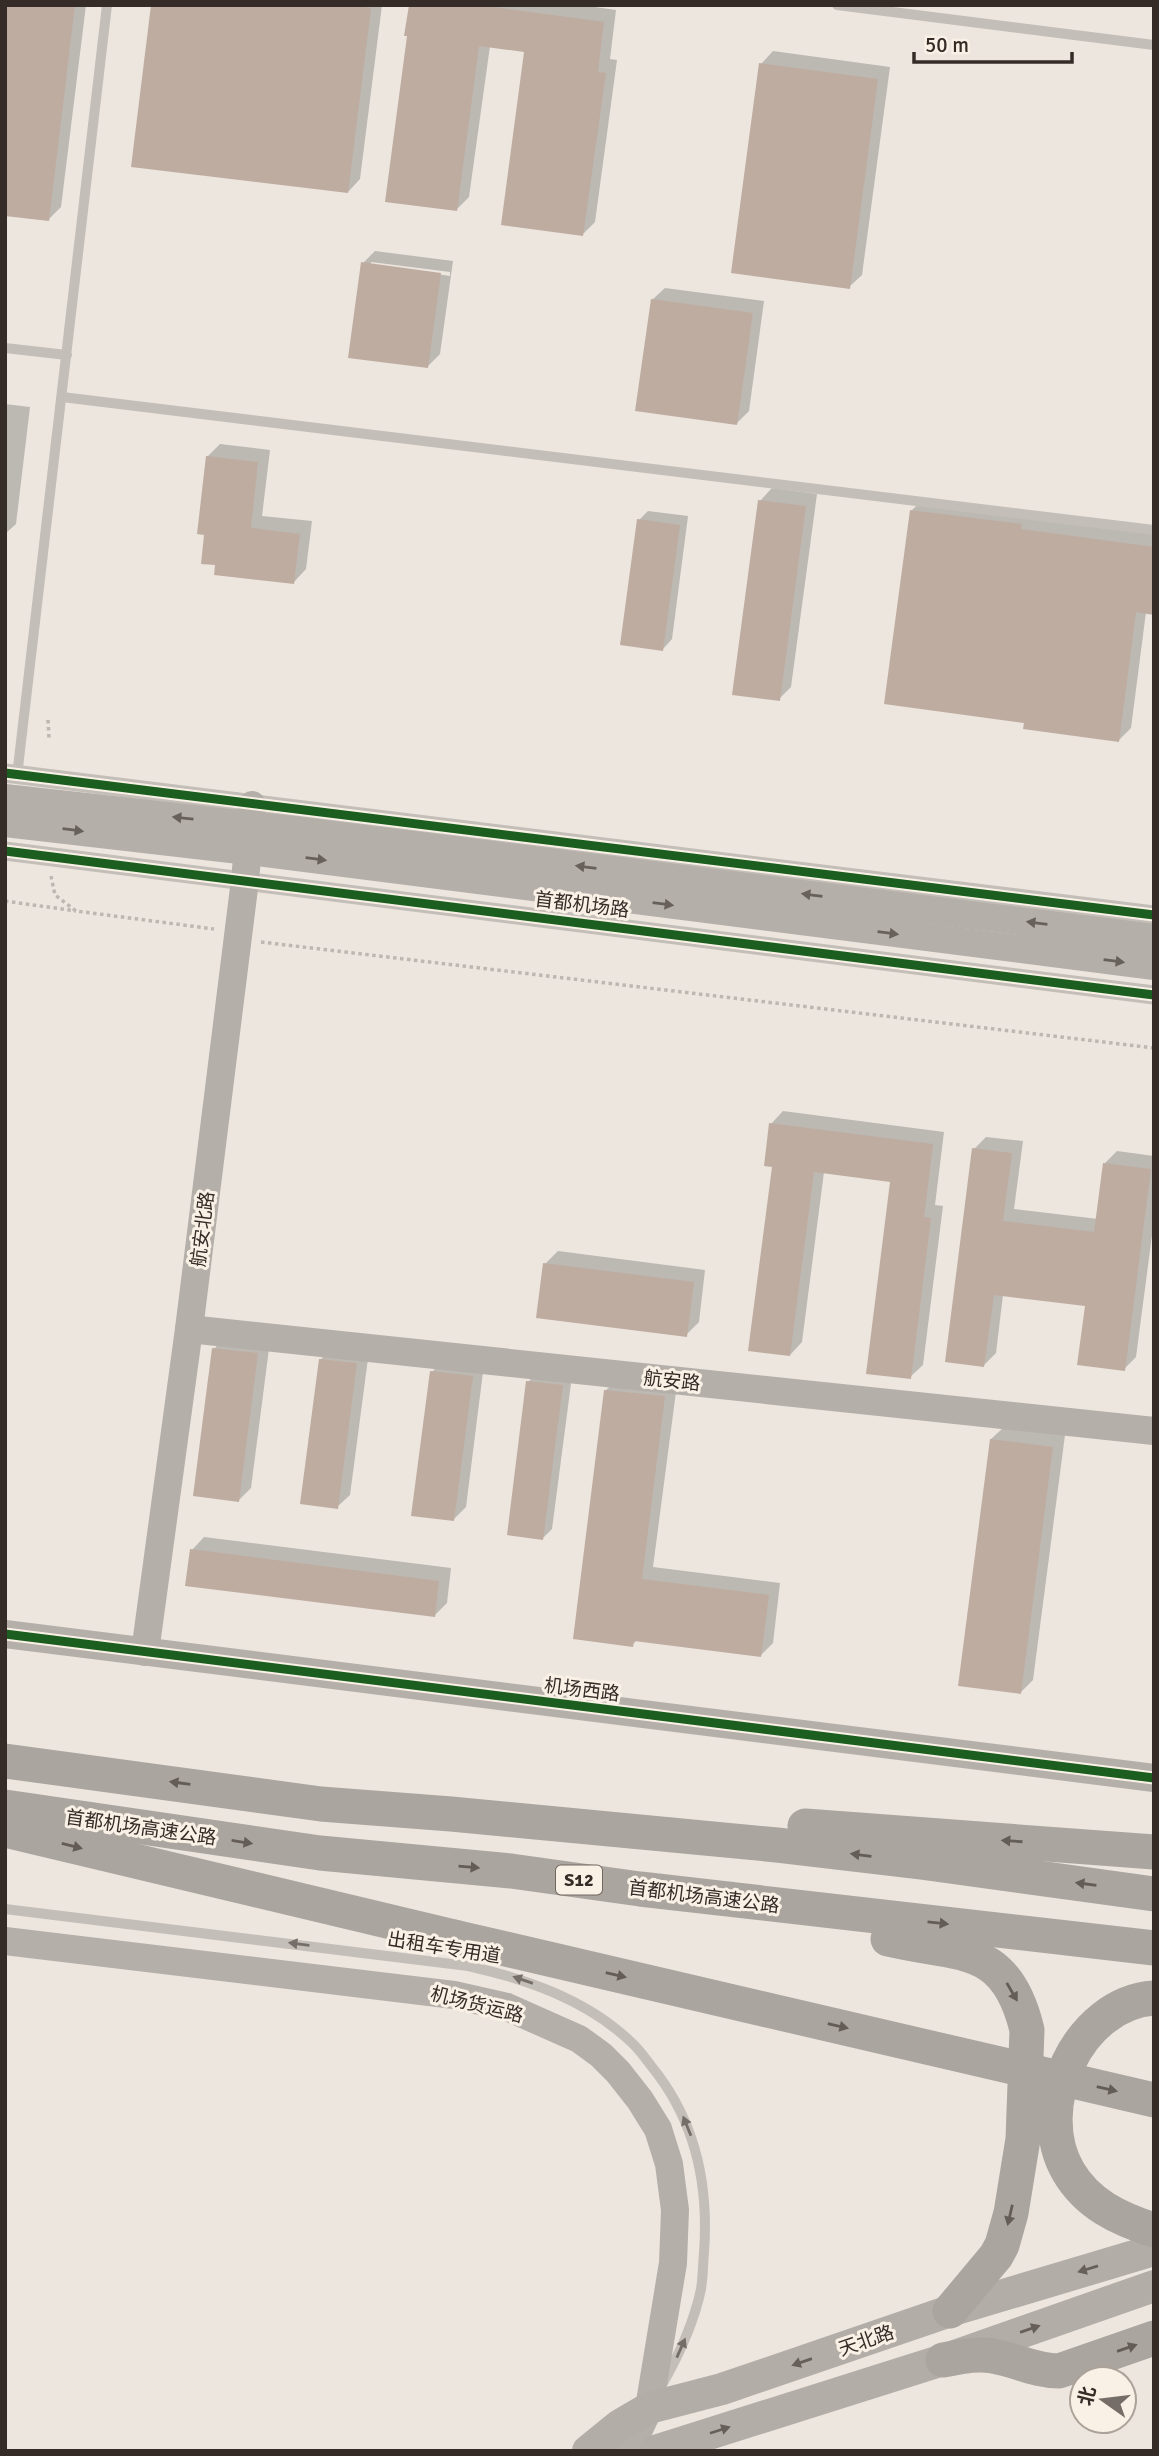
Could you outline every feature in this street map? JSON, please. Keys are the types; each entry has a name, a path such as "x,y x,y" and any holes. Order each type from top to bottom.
{"highway":[{"path":"5,1760 321,1804 777,1845 1154,1894"},
{"path":"321,1804 488,1802 1154,1852"},
{"name":"首都机场高速公路","path":"5,1807 320,1853 511,1871 640,1889 1154,1948"},
{"path":"5,1830 1154,2100"},
{"path":"796,1907 819,1911 888,1939 954,1950 987,1962 1003,1977 1023,2013 1028,2050 1023,2140 1012,2213 996,2256 950,2311"},
{"path":"1154,1998 1136,2001 1109,2014 1082,2038 1070,2058 1056,2116 1060,2151 1068,2171 1081,2189 1114,2215 1154,2230"},
{"path":"943,2360 995,2356 1044,2371 1059,2371 1154,2338"}],"main road":[{"name":"天北路","path":"587,2450 620,2425 649,2408 735,2385 950,2311 1154,2250"},
{"path":"655,2451 943,2360 1154,2286"}],"street":[{"name":"首都机场路","path":"9,812 250,827 1154,915"},
{"name":"首都机场路","path":"9,812 245,880 1154,995"},
{"name":"首都机场路","path":"250,827 1154,938"},
{"name":"首都机场路","path":"250,827 1154,966"},
{"name":"航安北路","path":"145,1651 189,1329 250,827"},
{"name":"航安路","path":"189,1329 1154,1431"},
{"name":"机场西路","path":"5,1634 1154,1778"},
{"name":"机场货运路","path":"5,1941 454,1995 507,2007 549,2024 590,2047 618,2072 658,2129 669,2164 675,2210 673,2263 649,2408 629,2451"}],"lane":[{"path":"9,812 62,397 107,5"},
{"path":"837,5 1154,46"},
{"path":"5,348 67,355"},
{"path":"62,397 1154,530"},
{"name":"出租车专用道","path":"5,1909 468,1966 505,1974 539,1986 589,2010 632,2042 678,2104 695,2147 705,2196 701,2287 680,2352 649,2408"}],"path":[{"path":"48,720 48,738"},
{"path":"50,865 55,895 76,911"},
{"path":"5,901 253,934 256,941 1154,1048"}],"building":[{"path":"5,5 75,5 49,221 5,216"},
{"path":"151,5 350,5 371,8 348,193 131,167"},
{"path":"409,5 479,5 604,22 598,72 606,73 583,236 501,225 524,52 479,46 457,211 385,202"},
{"path":"759,63 878,79 850,289 731,273"},
{"path":"361,262 441,273 428,368 348,358"},
{"path":"651,299 753,313 737,425 635,411"},
{"path":"206,456 258,462 251,528 300,534 294,584 214,575 215,565 201,564 204,535 197,534"},
{"path":"758,500 806,506 780,701 732,695"},
{"path":"910,510 1022,524 1021,529 1154,547 1154,615 1136,612 1119,742 1023,729 1024,723 884,704"},
{"path":"637,519 680,525 663,651 620,645"},
{"path":"769,1123 933,1144 924,1217 931,1218 911,1379 866,1374 890,1182 814,1172 790,1356 748,1351 772,1167 764,1166"},
{"path":"972,1148 1012,1153 1003,1221 1094,1232 1103,1163 1151,1169 1125,1371 1077,1365 1085,1306 994,1295 984,1367 945,1362"},
{"path":"543,1263 694,1282 687,1337 536,1318"},
{"path":"212,1348 258,1353 239,1502 193,1496"},
{"path":"319,1359 357,1363 338,1509 300,1504"},
{"path":"430,1371 473,1376 454,1521 411,1516"},
{"path":"526,1381 563,1385 543,1540 507,1535"},
{"path":"604,1390 665,1396 642,1579 769,1595 761,1657 634,1641 633,1647 573,1639"},
{"path":"990,1439 1053,1447 1021,1694 958,1686"},
{"path":"190,1549 439,1581 435,1617 185,1586"}],"cycle path":[{"path":"5,773 1154,915"},
{"path":"5,851 1154,995"},
{"path":"5,1634 1154,1778"}]}
